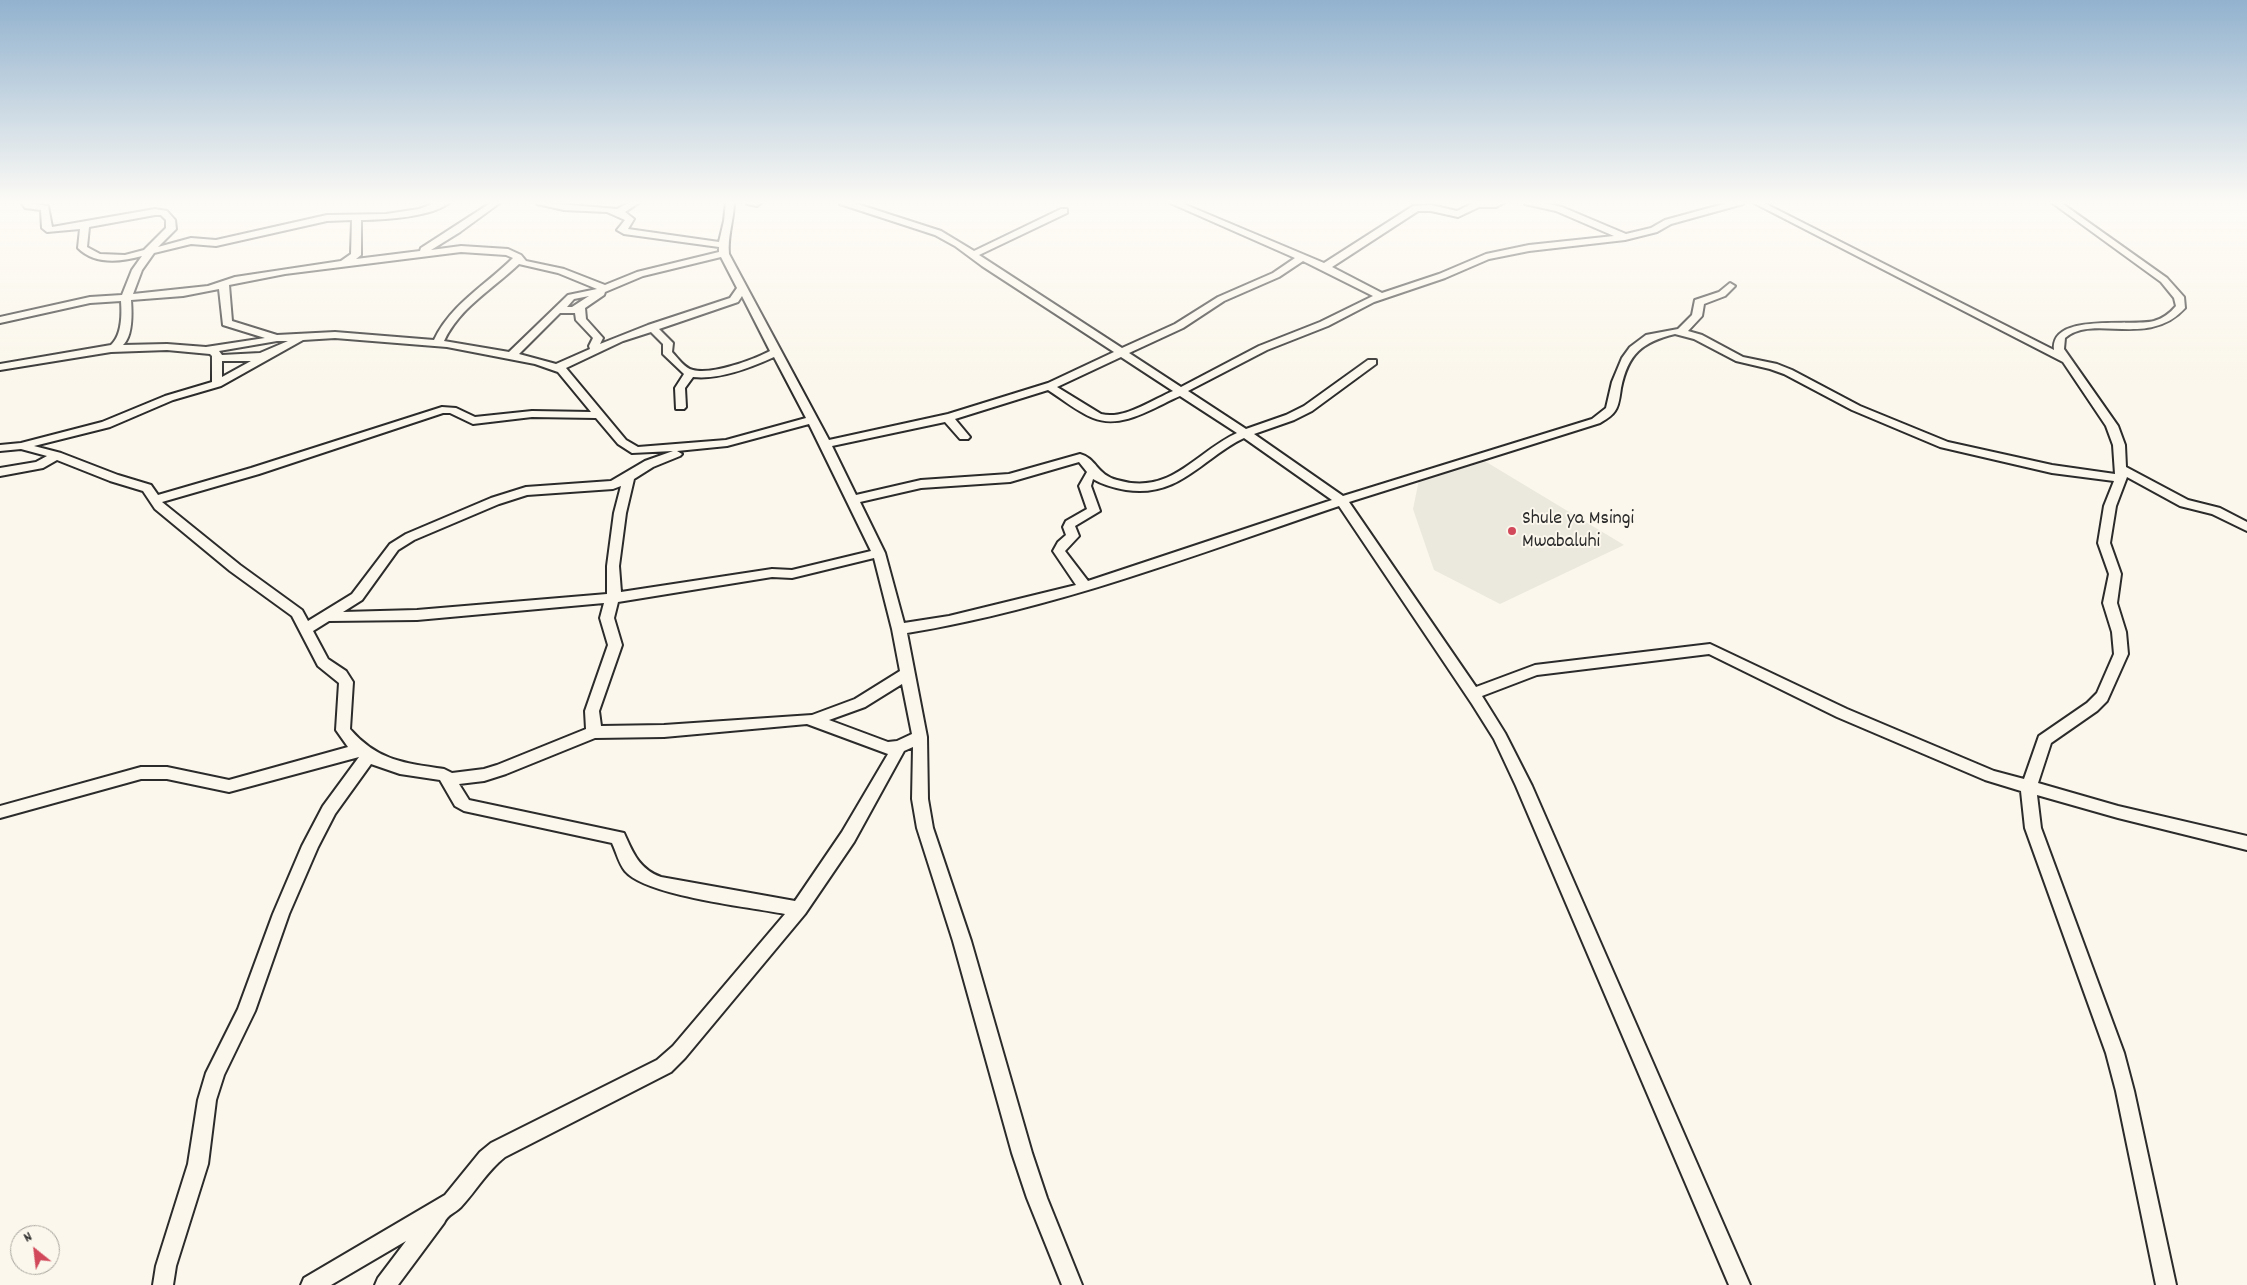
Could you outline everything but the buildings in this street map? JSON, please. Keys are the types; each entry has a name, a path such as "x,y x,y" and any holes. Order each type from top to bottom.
{"street":[{"path":"112,349 122,341 127,314 127,296 142,262"},
{"path":"0,320 90,300 183,293 252,276 345,262"},
{"path":"437,344 441,335 459,310 513,262"},
{"path":"522,262 561,270 607,289"},
{"path":"557,310 569,311 580,308 607,289 640,274 682,262"},
{"path":"728,262 741,297 825,444 878,553 899,629 920,737 920,799 925,828 962,941 1022,1154 1037,1198 1072,1285"},
{"path":"984,262 1245,433 1342,501 1500,737 1524,786 1740,1285"},
{"path":"825,444 948,418 1049,386 1180,326 1221,299 1276,275 1296,262"},
{"path":"1314,262 1381,296"},
{"path":"1325,267 1333,262"},
{"path":"1049,386 1097,416 1108,419 1122,418 1181,391 1241,359 1324,324 1360,304 1451,273 1477,262"},
{"path":"1874,262 2066,360"},
{"path":"2139,262 2164,280 2179,297 2181,306 2170,317 2154,324 2127,326 2097,325 2066,333 2060,338 2058,344 2066,360 2112,426 2120,445 2121,473 2110,506 2104,539 2115,574 2110,603 2119,632 2120,659 2102,697 2088,710 2050,734 2044,740 2028,788 2033,828 2118,1063 2126,1091 2166,1285"},
{"path":"224,284 227,323 267,336 280,338"},
{"path":"1682,331 1697,316 1699,302 1722,294 1730,286"},
{"path":"511,356 571,297 607,289"},
{"path":"557,368 652,328 741,297"},
{"path":"580,308 581,320 598,338 594,346 596,350"},
{"path":"652,328 668,344 669,354 684,370 690,373 712,373 774,357"},
{"path":"899,629 957,619 1085,587 1459,462 1596,421 1611,410 1617,382 1627,358 1634,349 1650,337 1668,331 1682,331 1704,340 1740,360 1773,366 1788,372 1856,408 1944,445 2052,469 2121,473 2184,503 2216,511 2247,527"},
{"path":"208,350 280,338 335,335 437,344 511,356 562,370 632,450 727,443 811,420"},
{"path":"5,447 62,437 106,425 169,398 217,384 302,336"},
{"path":"0,367 112,349 167,347 208,350 216,352 217,384"},
{"path":"217,358 250,358 269,355"},
{"path":"852,500 921,484 1010,478 1076,459 1085,460 1093,472 1106,480 1136,488 1171,482 1184,476 1218,447 1245,433 1297,415 1324,398 1372,362"},
{"path":"680,407 680,388 690,373"},
{"path":"155,500 256,470 442,410 452,410 473,420 532,414 600,415"},
{"path":"948,418 964,437"},
{"path":"5,447 24,446 57,455 114,478 144,487 159,506 234,568 297,613 322,662 341,674 346,682 342,730 365,752 391,767 444,775 449,779 460,802 464,805 618,838 631,866 647,879 661,884 799,908"},
{"path":"306,629 362,592 394,547 410,537 512,495 537,490 603,487 628,477 658,460 687,452 696,446"},
{"path":"0,472 39,465 57,455"},
{"path":"1085,587 1060,551 1062,545 1073,536 1070,524 1094,511 1084,482 1093,472"},
{"path":"594,732 592,711 615,645 607,618 613,598 613,566 618,522 628,477"},
{"path":"327,616 360,618 417,615 613,598 772,573 792,574 878,553"},
{"path":"1472,694 1523,674 1542,669 1710,649 1872,727 1990,776 2186,830 2247,843"},
{"path":"449,779 484,775 501,770 594,732 664,731 813,720 860,703 907,674"},
{"path":"813,720 880,746 899,747 920,737"},
{"path":"385,1285 411,1248 443,1209 458,1196 492,1154 664,1066 671,1060 731,992 799,908 848,837 899,747"},
{"path":"0,812 141,773 168,773 229,786 365,752"},
{"path":"163,1285 166,1266 198,1164 212,1081 246,1011 281,914 306,855 328,810 365,752"},
{"path":"312,1285 443,1209"}],"shaded area":[{"path":"1483,460 1624,545 1500,604 1434,570 1413,509 1420,475"}],"place":[{"name":"Shule ya Msingi Mwabaluhi","path":"1512,531"}]}
